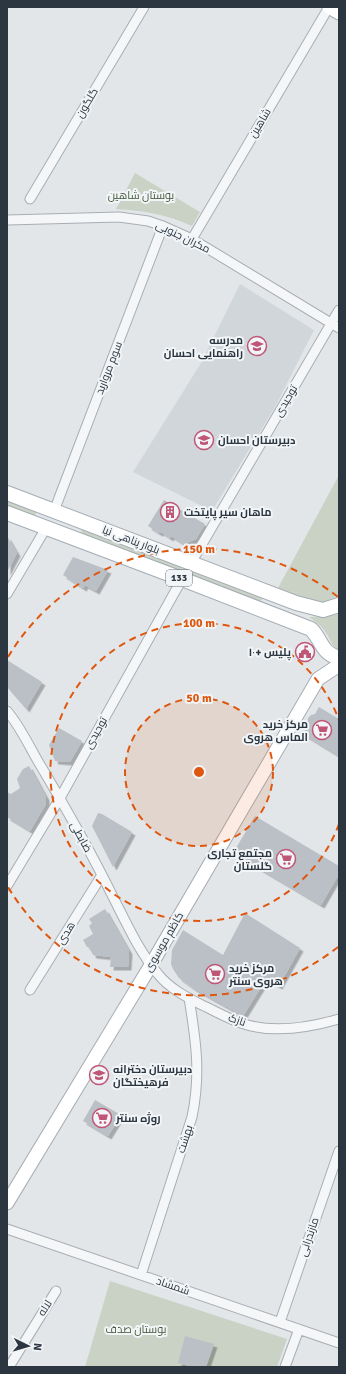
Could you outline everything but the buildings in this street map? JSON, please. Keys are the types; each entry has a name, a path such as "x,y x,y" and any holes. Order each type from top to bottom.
{"main road":[{"path":"329,7 339,13"},
{"name":"بلوار پناهی نیا","path":"7,493 296,603 323,610 339,605"},
{"path":"46,528 54,511"},
{"name":"بلوار پناهی نیا","path":"7,513 311,629 328,653 339,658"},
{"name":"کاظم موسوی","path":"7,1203 151,965 318,679 339,665"}],"street":[{"name":"گلگون","path":"30,199 144,7"},
{"name":"شاهین","path":"192,239 329,7"},
{"name":"مکران جنوبی","path":"7,220 119,218 148,221 164,226 192,239 335,325"},
{"name":"سوم مروارید","path":"54,511 164,226"},
{"name":"توحیدی","path":"192,563 335,325 339,310"},
{"path":"7,594 46,528"},
{"name":"توحیدی","path":"7,886 60,798 182,579"},
{"name":"ضابطی","path":"7,711 60,798 137,943 151,965"},
{"name":"هدی","path":"30,990 102,875"},
{"name":"نازک","path":"151,965 165,982 189,998 242,1023 272,1029 308,1026 339,1019"},
{"name":"بهشت","path":"141,1275 192,1117 195,1101 198,1062 189,998"},
{"name":"مازندرانی","path":"280,1322 339,1151"},
{"name":"شمشاد","path":"7,1229 339,1343"},
{"name":"لاله","path":"9,1367 56,1291"},
{"path":"285,1367 299,1329"}],"shaded area":[{"path":"240,284 314,330 275,407 212,511 133,472 201,363"}],"green space":[{"name":"بوستان شاهین","path":"135,173 200,212 192,226 155,214 116,209"},
{"path":"339,475 339,595 321,604 278,588"},
{"path":"7,500 34,510 36,514 34,516 7,506"},
{"path":"82,529 262,597 262,600 258,602 83,535"},
{"path":"339,614 339,651 333,645 323,628 309,617"},
{"name":"بوستان صدف","path":"110,1281 287,1339 277,1367 85,1367"}],"place":[{"name":"مدرسه راهنمایی احسان","path":"257,346"},
{"name":"دبیرستان احسان","path":"204,440"},
{"name":"ماهان سیر پایتخت","path":"170,512"},
{"name":"پلیس +۱۰","path":"305,652"},
{"name":"مرکز خرید الماس هروی","path":"322,730"},
{"name":"مجتمع تجاری گلستان","path":"286,859"},
{"name":"مرکز خرید هروی سنتر","path":"215,974"},
{"name":"دبیرستان دخترانه فرهیختگان","path":"99,1075"},
{"name":"روژه سنتر","path":"102,1118"}]}
